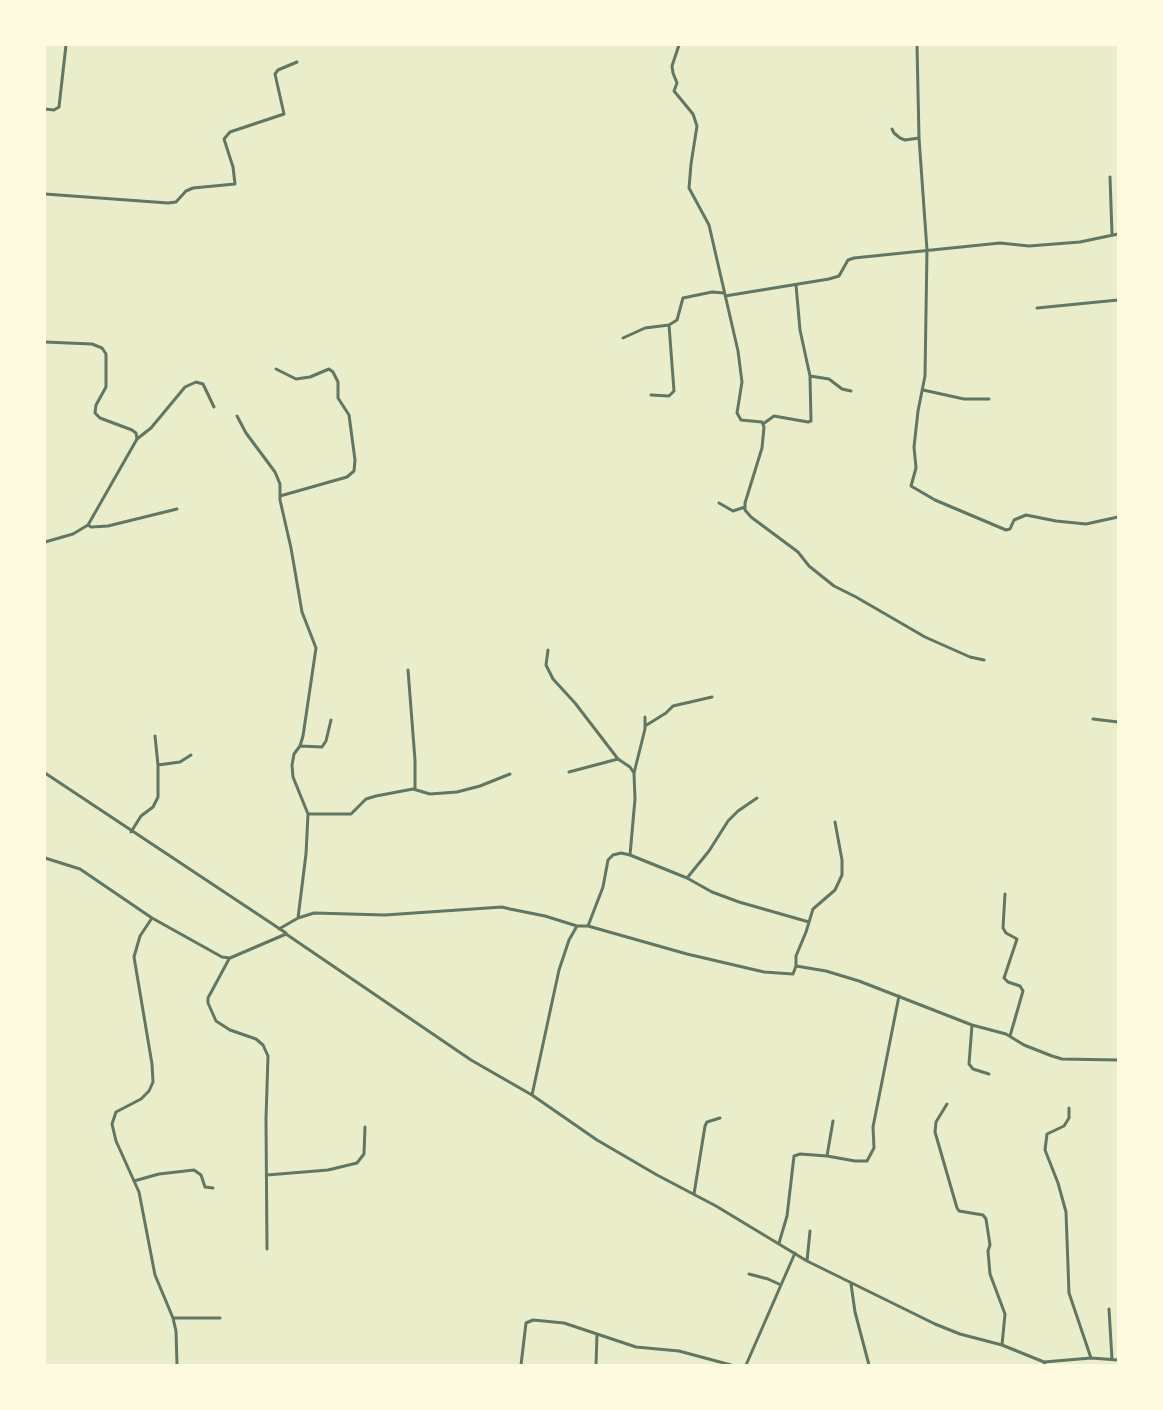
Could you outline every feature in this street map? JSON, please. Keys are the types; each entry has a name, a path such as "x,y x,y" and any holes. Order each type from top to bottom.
{"street":[{"path":"45,109 54,110 59,107 66,45"},
{"path":"679,45 672,66 677,82 674,91 693,114 697,126 689,188 709,225 742,372 738,416 745,421 763,424"},
{"path":"917,45 919,138 927,250 925,376 915,435 915,468 911,485 914,489 1006,530 1010,529 1014,520 1026,515 1086,524 1118,517"},
{"path":"45,194 168,203 176,202 186,190 193,188 235,184 233,167 224,139 230,132 284,114 275,74 278,70 297,62"},
{"path":"892,129 894,134 905,140 919,138"},
{"path":"1110,177 1112,234"},
{"path":"622,338 645,328 669,325 677,320 681,300 685,296 712,292 725,295 796,285 839,276 850,259 1000,243 1029,246 1080,242 1118,234"},
{"path":"763,424 774,416 811,421 810,376 800,330 796,285"},
{"path":"1037,308 1118,300"},
{"path":"651,395 669,396 674,391 669,325"},
{"path":"45,342 92,344 102,348 106,354 106,387 96,405 95,413 100,418 132,430 136,433 137,439"},
{"path":"276,369 296,379 331,370 338,382 338,398 349,415 355,460 354,471 349,476 280,496"},
{"path":"810,376 829,379 842,389 851,391"},
{"path":"45,542 74,534 88,525 137,439 151,428 185,387 196,381 203,384 214,408"},
{"path":"923,390 964,399 989,399"},
{"path":"237,416 256,448 275,472 280,484 280,496 295,565 302,612 316,648 300,746 293,758 292,772 308,814 306,854 298,918"},
{"path":"763,424 765,429 762,448 745,507 751,516 798,552 809,566 834,586 925,637 970,657 984,660"},
{"path":"719,503 733,511 745,507"},
{"path":"88,525 91,527 108,526 177,509"},
{"path":"548,650 546,665 550,674 618,759 630,767 634,773"},
{"path":"408,670 415,789"},
{"path":"645,726 673,706 712,697"},
{"path":"630,855 634,773 645,717"},
{"path":"1094,719 1118,722"},
{"path":"300,746 321,747 326,741 331,720"},
{"path":"131,832 141,816 156,803 158,797 155,736"},
{"path":"158,765 180,762 191,755"},
{"path":"568,772 618,759"},
{"path":"45,773 279,928 471,1060 532,1095 610,1148 694,1194 807,1261 935,1324 960,1334 1002,1345 1045,1364 1091,1358 1118,1360"},
{"path":"308,814 351,814 367,798 415,789 430,794 457,792 510,774"},
{"path":"687,878 696,864 709,851 728,821 738,811 758,798"},
{"path":"279,928 314,913 385,915 502,907 545,916 577,926 588,926 687,954 764,972 793,974 796,956 813,909 835,890 842,876 842,860 835,822"},
{"path":"588,926 600,896 609,859 617,853 630,855 687,878 712,892 740,902 809,921"},
{"path":"45,858 80,869 152,918 214,954 230,958 286,934"},
{"path":"1005,894 1002,925 1006,933 1017,939 1004,978 1020,986 1023,991 1010,1036"},
{"path":"152,918 140,936 134,957 153,1082 146,1094 133,1104 116,1112 112,1119 116,1141 141,1199 155,1275 173,1318 176,1330 177,1365"},
{"path":"532,1095 559,970 569,939 577,926"},
{"path":"230,958 208,998 208,1003 216,1021 230,1030 256,1040 263,1046 269,1061 266,1119 267,1249"},
{"path":"796,966 826,971 859,981 972,1025 1010,1036 1052,1056 1118,1060"},
{"path":"779,1243 787,1216 793,1158 800,1154 862,1162 867,1161 872,1155 873,1127 899,996"},
{"path":"972,1025 969,1064 973,1069 989,1074"},
{"path":"947,1104 936,1122 935,1131 957,1208 959,1211 985,1216 990,1245 988,1251 990,1274 1005,1314 1002,1345"},
{"path":"1069,1108 1069,1118 1064,1126 1047,1134 1045,1150 1066,1212 1069,1293 1091,1358"},
{"path":"694,1194 705,1126 707,1122 720,1118"},
{"path":"827,1156 832,1120"},
{"path":"267,1175 328,1170 357,1163 364,1154 365,1127"},
{"path":"134,1181 159,1174 194,1170 201,1175 205,1186 213,1188"},
{"path":"807,1261 810,1231"},
{"path":"746,1365 795,1253"},
{"path":"749,1274 781,1285"},
{"path":"851,1284 855,1312 869,1365"},
{"path":"1108,1309 1112,1359"},
{"path":"173,1318 220,1318"},
{"path":"521,1365 526,1326 529,1321 564,1323 636,1347 679,1351 731,1365"},
{"path":"596,1365 597,1333"}]}
